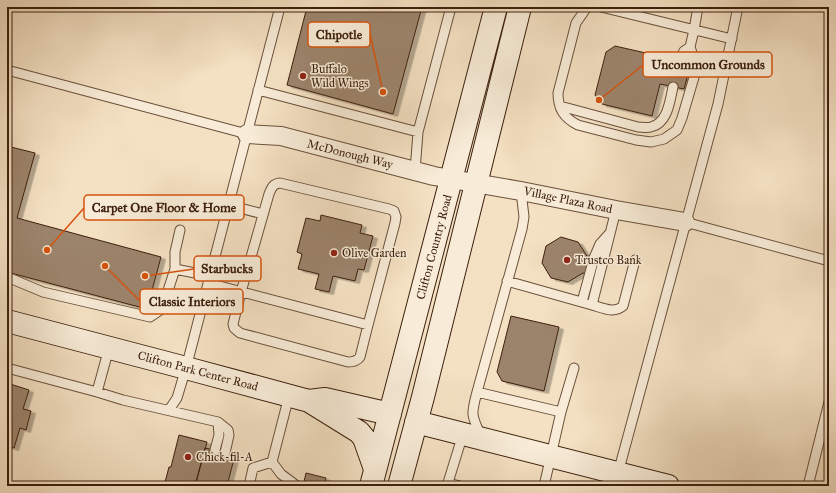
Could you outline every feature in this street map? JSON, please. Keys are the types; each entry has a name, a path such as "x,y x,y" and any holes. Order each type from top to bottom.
{"street":[{"name":"Clifton Country Road","path":"373,478 496,7"},
{"name":"Clifton Country Road","path":"399,486 520,7"},
{"name":"McDonough Way","path":"247,134 281,136 434,176 452,179"},
{"name":"Village Plaza Road","path":"452,179 685,222"},
{"name":"Clifton Park Center Road","path":"7,321 299,398 325,399 390,414"},
{"path":"299,398 359,432 364,438 373,478"},
{"path":"390,414 397,421 399,432 399,486"},
{"path":"416,422 550,456 616,480 668,486"}],"lane":[{"path":"169,410 177,398 186,368 280,7"},
{"path":"415,171 418,132 451,7"},
{"path":"587,7 576,24 558,93 563,115 578,125 636,140 651,142 664,139 677,130 682,118 695,74 696,65 690,47 698,7"},
{"path":"601,7 732,39"},
{"path":"616,480 718,104 738,7"},
{"path":"678,64 684,52 690,47"},
{"path":"7,70 247,134"},
{"path":"560,106 638,127 650,127 662,120 665,116 673,87"},
{"path":"258,90 418,132"},
{"path":"280,183 394,211 396,217 395,223 360,357 358,359 353,362 348,362 237,332 234,328 233,324 241,292 263,214 272,187 275,184 280,183"},
{"path":"460,486 447,485 473,436 472,411 522,229 524,217 521,191"},
{"path":"228,205 263,214"},
{"path":"592,305 616,210"},
{"path":"685,222 829,261"},
{"path":"7,277 43,292 150,316 162,309 175,269 175,252 180,230"},
{"path":"582,302 594,258 600,244 611,232"},
{"path":"507,281 612,311 619,310 623,306 635,260"},
{"path":"175,269 241,292 368,325"},
{"path":"97,392 109,348"},
{"path":"7,368 122,400 218,422 228,430 229,435 224,453"},
{"path":"544,486 561,412 574,368"},
{"path":"477,392 561,412"},
{"path":"249,486 253,468 272,462 299,398"},
{"path":"808,486 829,402"},
{"path":"215,450 219,435 218,422"},
{"path":"272,462 281,474 295,485"}],"building":[{"path":"307,7 422,7 393,114 287,85"},
{"path":"615,46 668,58 667,61 690,67 684,89 660,84 652,116 602,104 595,95 606,52"},
{"path":"7,146 35,153 17,218 161,257 147,309 7,272 7,251 12,233 7,232"},
{"name":"Olive Garden","path":"321,215 362,225 360,233 373,236 364,270 358,269 355,281 333,276 329,292 315,289 319,274 298,269 302,254 297,252 306,218 320,221"},
{"path":"561,237 578,242 587,256 600,258 596,276 583,273 568,282 551,278 542,263 546,246"},
{"path":"511,316 559,327 544,391 502,381 497,372"},
{"path":"7,383 29,390 23,409 31,411 26,430 20,428 14,448 7,446"},
{"name":"Chick-fil-A","path":"179,435 207,442 195,486 164,486 169,467 171,467"},
{"path":"205,448 235,455 227,486 195,486"},
{"path":"306,473 326,478 324,486 303,486"}],"place":[{"name":"Buffalo Wild Wings","path":"303,76"},
{"name":"Chipotle","path":"383,92"},
{"name":"Uncommon Grounds","path":"599,100"},
{"name":"Carpet One Floor & Home","path":"47,250"},
{"name":"Olive Garden","path":"334,253"},
{"name":"Trustco Bank","path":"567,260"},
{"name":"Classic Interiors","path":"105,266"},
{"name":"Starbucks","path":"145,276"},
{"name":"Chick-fil-A","path":"188,457"}]}
